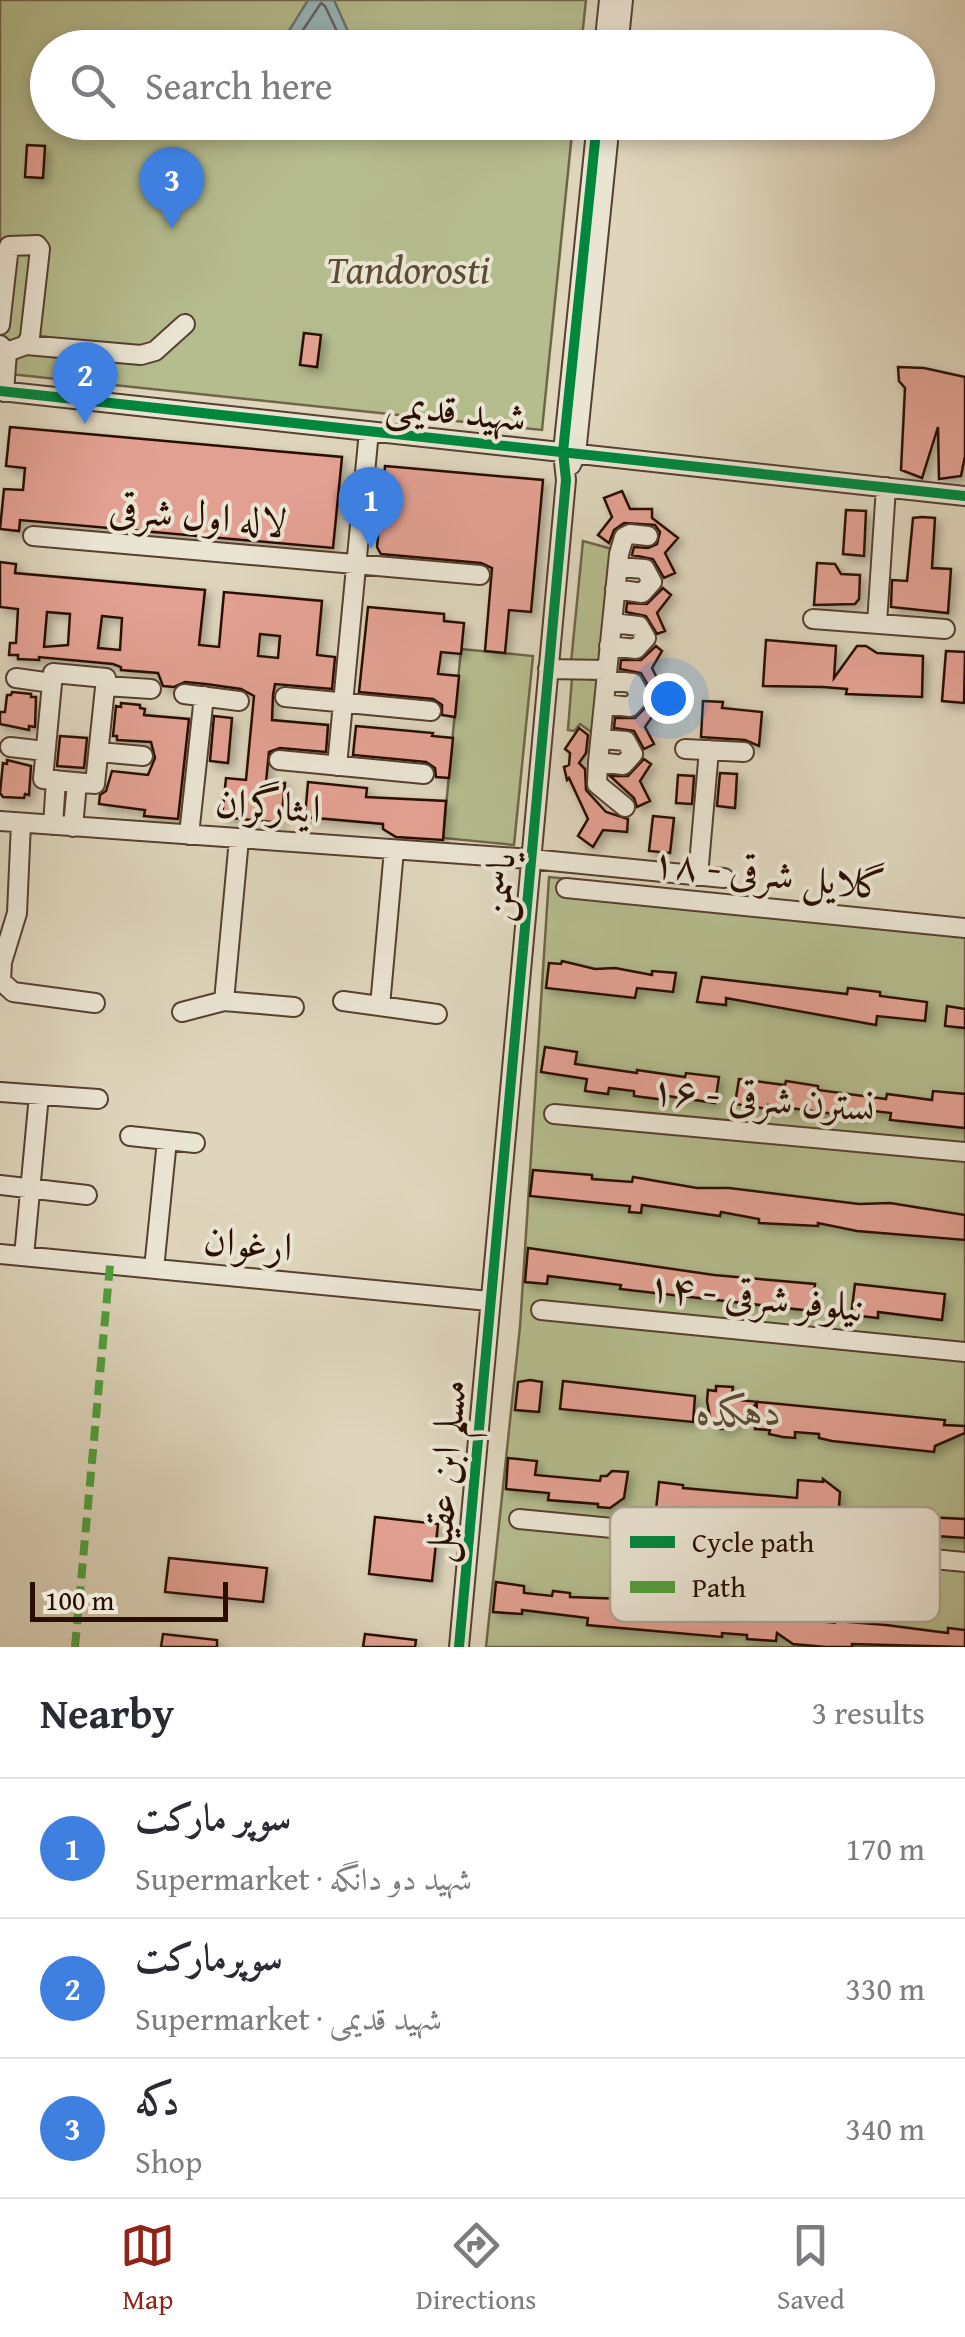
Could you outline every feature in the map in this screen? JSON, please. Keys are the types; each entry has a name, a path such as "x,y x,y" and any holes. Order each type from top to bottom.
{"street":[{"path":"606,30 609,0"},
{"path":"620,30 623,0"},
{"name":"یاسمن","path":"569,453 595,140"},
{"name":"یاسمن","path":"489,1300 566,480 608,140"},
{"path":"0,324 10,246 39,246 26,345"},
{"path":"2,391 3,348 26,345 141,355 156,351 185,324"},
{"name":"شهید قدیمی","path":"2,391 965,496"},
{"path":"337,766 368,431"},
{"path":"877,623 886,487"},
{"name":"لاله اول شرقی","path":"33,536 480,576"},
{"path":"625,808 597,784 598,762 624,537 648,536"},
{"path":"615,590 642,592 652,582 645,569 618,566"},
{"path":"813,618 945,629"},
{"path":"609,646 636,649 646,638 639,626 612,623"},
{"path":"548,670 606,675 633,684 640,696 630,706 604,704"},
{"path":"54,673 106,678 105,686 95,784 43,779 54,673"},
{"path":"16,678 52,682"},
{"path":"105,686 152,689"},
{"path":"184,694 239,700"},
{"path":"190,835 204,696"},
{"path":"285,697 431,711"},
{"path":"598,762 624,765 633,754 626,741 601,739"},
{"path":"10,747 46,751"},
{"path":"685,749 744,752"},
{"path":"698,876 709,750"},
{"path":"98,752 143,756"},
{"path":"279,760 424,774"},
{"path":"54,825 56,780"},
{"path":"73,827 77,782"},
{"name":"ایثارگران","path":"0,822 531,859 724,878"},
{"path":"21,823 17,913 2,962 2,982 13,992 95,1003"},
{"path":"224,1001 239,838"},
{"path":"380,1006 394,850"},
{"name":"گلایل شرقی - ۱۸","path":"566,888 965,928"},
{"path":"182,1012 224,1001 294,1007"},
{"path":"344,1002 437,1014"},
{"path":"0,1092 98,1099"},
{"path":"24,1256 39,1095"},
{"name":"نسترن شرقی - ۱۶","path":"554,1114 965,1152"},
{"path":"130,1136 195,1143"},
{"path":"154,1269 167,1140"},
{"path":"0,1185 87,1196"},
{"name":"ارغوان","path":"0,1254 489,1300"},
{"name":"مسلم ابن عقیل","path":"459,1647 489,1300"},
{"name":"نیلوفر شرقی - ۱۴","path":"541,1310 965,1352"},
{"path":"520,1519 610,1528"},
{"path":"940,1560 965,1562"}],"green space":[{"name":"Tandorosti","path":"0,0 586,0 583,30 30,30 30,140 571,140 542,430 0,373"},
{"path":"583,541 612,549 604,665 571,663"},
{"path":"461,649 533,656 514,845 443,838"},
{"path":"572,678 600,680 595,735 580,724 574,731 568,730"},
{"name":"دهکده","path":"549,877 965,919 965,1647 486,1647 520,1327"}],"water":[{"path":"308,0 334,0 347,30 289,30"}],"building":[{"path":"27,145 45,146 43,178 25,177"},
{"path":"304,333 321,335 317,367 300,365"},
{"path":"898,367 965,377 965,456 961,476 939,479 938,427 922,478 901,470 905,388 899,381"},
{"path":"10,427 342,457 333,548 20,520 19,531 0,529 4,489 23,490 25,468 6,466"},
{"path":"385,466 543,480 531,612 509,610 505,653 485,651 492,568 481,563 381,554 377,547"},
{"path":"622,491 630,509 652,509 652,518 678,538 665,553 675,573 664,578 653,559 632,555 634,547 657,544 660,532 655,525 624,523 614,530 609,543 598,535 612,517 604,498"},
{"path":"846,510 866,511 864,556 843,554"},
{"path":"913,518 935,518 932,568 951,569 948,613 891,607 892,580 907,581"},
{"path":"0,562 16,564 15,573 205,590 199,645 219,647 224,592 322,601 317,655 335,657 332,689 275,684 272,720 328,725 326,752 280,748 269,752 266,782 285,783 281,823 222,817 226,778 246,780 254,696 241,689 206,684 163,686 158,673 121,670 113,664 39,657 18,659 18,655 9,655 10,643 16,643 18,609 0,607","holes":["47,612 70,614 68,645 44,647","102,616 122,618 120,650 98,648","260,634 280,636 278,658 258,656"]},
{"path":"817,563 835,564 841,574 860,575 859,599 855,604 814,605"},
{"path":"663,588 671,595 657,613 665,631 657,634 646,616 626,612 627,603 647,604"},
{"path":"368,607 444,614 444,621 464,623 461,654 441,652 438,674 459,676 455,717 442,715 442,705 433,699 359,692"},
{"path":"766,640 836,646 834,678 857,646 877,653 923,656 922,697 846,694 847,689 823,687 763,686"},
{"path":"656,646 662,651 652,668 662,688 652,692 641,673 620,669 621,660 641,660"},
{"path":"946,651 965,652 964,703 942,701"},
{"path":"12,692 36,697 35,727 29,726 29,730 0,724 0,712 5,712 7,695"},
{"path":"703,701 723,702 722,708 762,712 759,746 745,740 701,737"},
{"path":"651,702 658,708 645,727 654,744 644,749 634,731 614,728 615,718 635,718"},
{"path":"121,703 140,705 145,709 144,715 189,719 178,819 144,816 145,810 99,804 112,771 148,775 155,758 151,742 117,740 113,736 116,706 121,707"},
{"path":"214,716 232,718 228,763 210,761"},
{"path":"356,726 453,738 449,778 436,777 435,768 426,762 353,755"},
{"path":"579,728 588,735 586,753 579,763 585,769 586,790 606,812 628,819 627,832 603,830 593,847 578,836 588,819 564,767 569,765 570,753 565,749"},
{"path":"60,736 87,738 84,768 57,766"},
{"path":"644,759 651,764 640,781 650,801 637,807 634,798 610,776 628,776"},
{"path":"7,760 31,766 29,795 24,798 3,797 0,793 3,763 7,764"},
{"path":"720,773 737,774 735,808 717,806"},
{"path":"678,775 694,776 692,804 676,803"},
{"path":"308,782 367,788 366,797 446,801 443,840 396,837 383,829 383,824 305,817"},
{"path":"653,816 674,818 670,853 649,851"},
{"path":"562,961 652,975 652,971 676,973 673,992 637,988 635,998 546,988 549,963"},
{"path":"702,977 847,994 848,988 880,992 880,996 927,1002 925,1021 877,1016 876,1025 726,998 726,1005 697,1002"},
{"path":"947,1006 965,1009 965,1028 945,1026"},
{"path":"545,1047 577,1052 575,1064 637,1073 719,1077 715,1103 634,1096 634,1091 609,1088 608,1094 585,1091 587,1079 541,1072"},
{"path":"739,1079 785,1085 786,1081 818,1086 818,1090 886,1099 887,1094 932,1100 933,1091 965,1094 965,1128 890,1120 891,1113 865,1110 864,1118 735,1104"},
{"path":"533,1170 632,1182 633,1177 697,1188 729,1188 859,1204 890,1203 965,1215 965,1240 857,1231 818,1223 759,1223 759,1219 721,1212 720,1216 642,1205 641,1213 629,1212 630,1206 530,1196"},
{"path":"528,1248 714,1275 815,1284 812,1311 620,1289 621,1285 548,1276 547,1284 525,1282"},
{"path":"855,1284 945,1294 942,1320 878,1312 878,1318 851,1315"},
{"path":"563,1381 695,1396 693,1422 560,1409"},
{"path":"518,1382 542,1382 539,1412 515,1410"},
{"path":"716,1386 733,1387 732,1395 739,1395 738,1400 945,1420 944,1425 965,1426 965,1433 935,1446 934,1452 832,1441 819,1438 819,1434 795,1432 795,1438 783,1437 769,1434 770,1430 755,1429 757,1403 731,1428 720,1429 711,1422 707,1401 708,1390 716,1391"},
{"path":"508,1458 537,1461 535,1475 600,1481 601,1476 612,1471 628,1472 624,1498 610,1508 548,1500 549,1493 506,1489"},
{"path":"798,1480 823,1482 840,1492 839,1507 656,1507 659,1482 683,1488 797,1498"},
{"path":"375,1517 438,1524 432,1581 369,1574"},
{"path":"940,1518 965,1519 965,1538 940,1536"},
{"path":"169,1558 267,1568 263,1602 165,1592"},
{"path":"496,1582 524,1586 524,1593 552,1596 553,1591 570,1593 570,1597 610,1598 610,1622 848,1622 948,1633 948,1628 965,1630 965,1647 826,1647 793,1644 777,1633 776,1641 747,1639 747,1635 722,1633 722,1637 587,1625 588,1618 522,1610 522,1614 493,1612"},
{"path":"163,1634 217,1640 217,1647 161,1647"},
{"path":"365,1634 416,1640 415,1647 363,1647"}],"marked path":[{"path":"75,1647 110,1265"}],"cycle path":[{"path":"459,1647 566,480 563,452 595,140"},
{"path":"0,391 965,496"}],"place":[{"name":"دکه","path":"172,229"},
{"name":"سوپرمارکت","path":"85,424"},
{"name":"سوپر مارکت","path":"371,549"}]}
